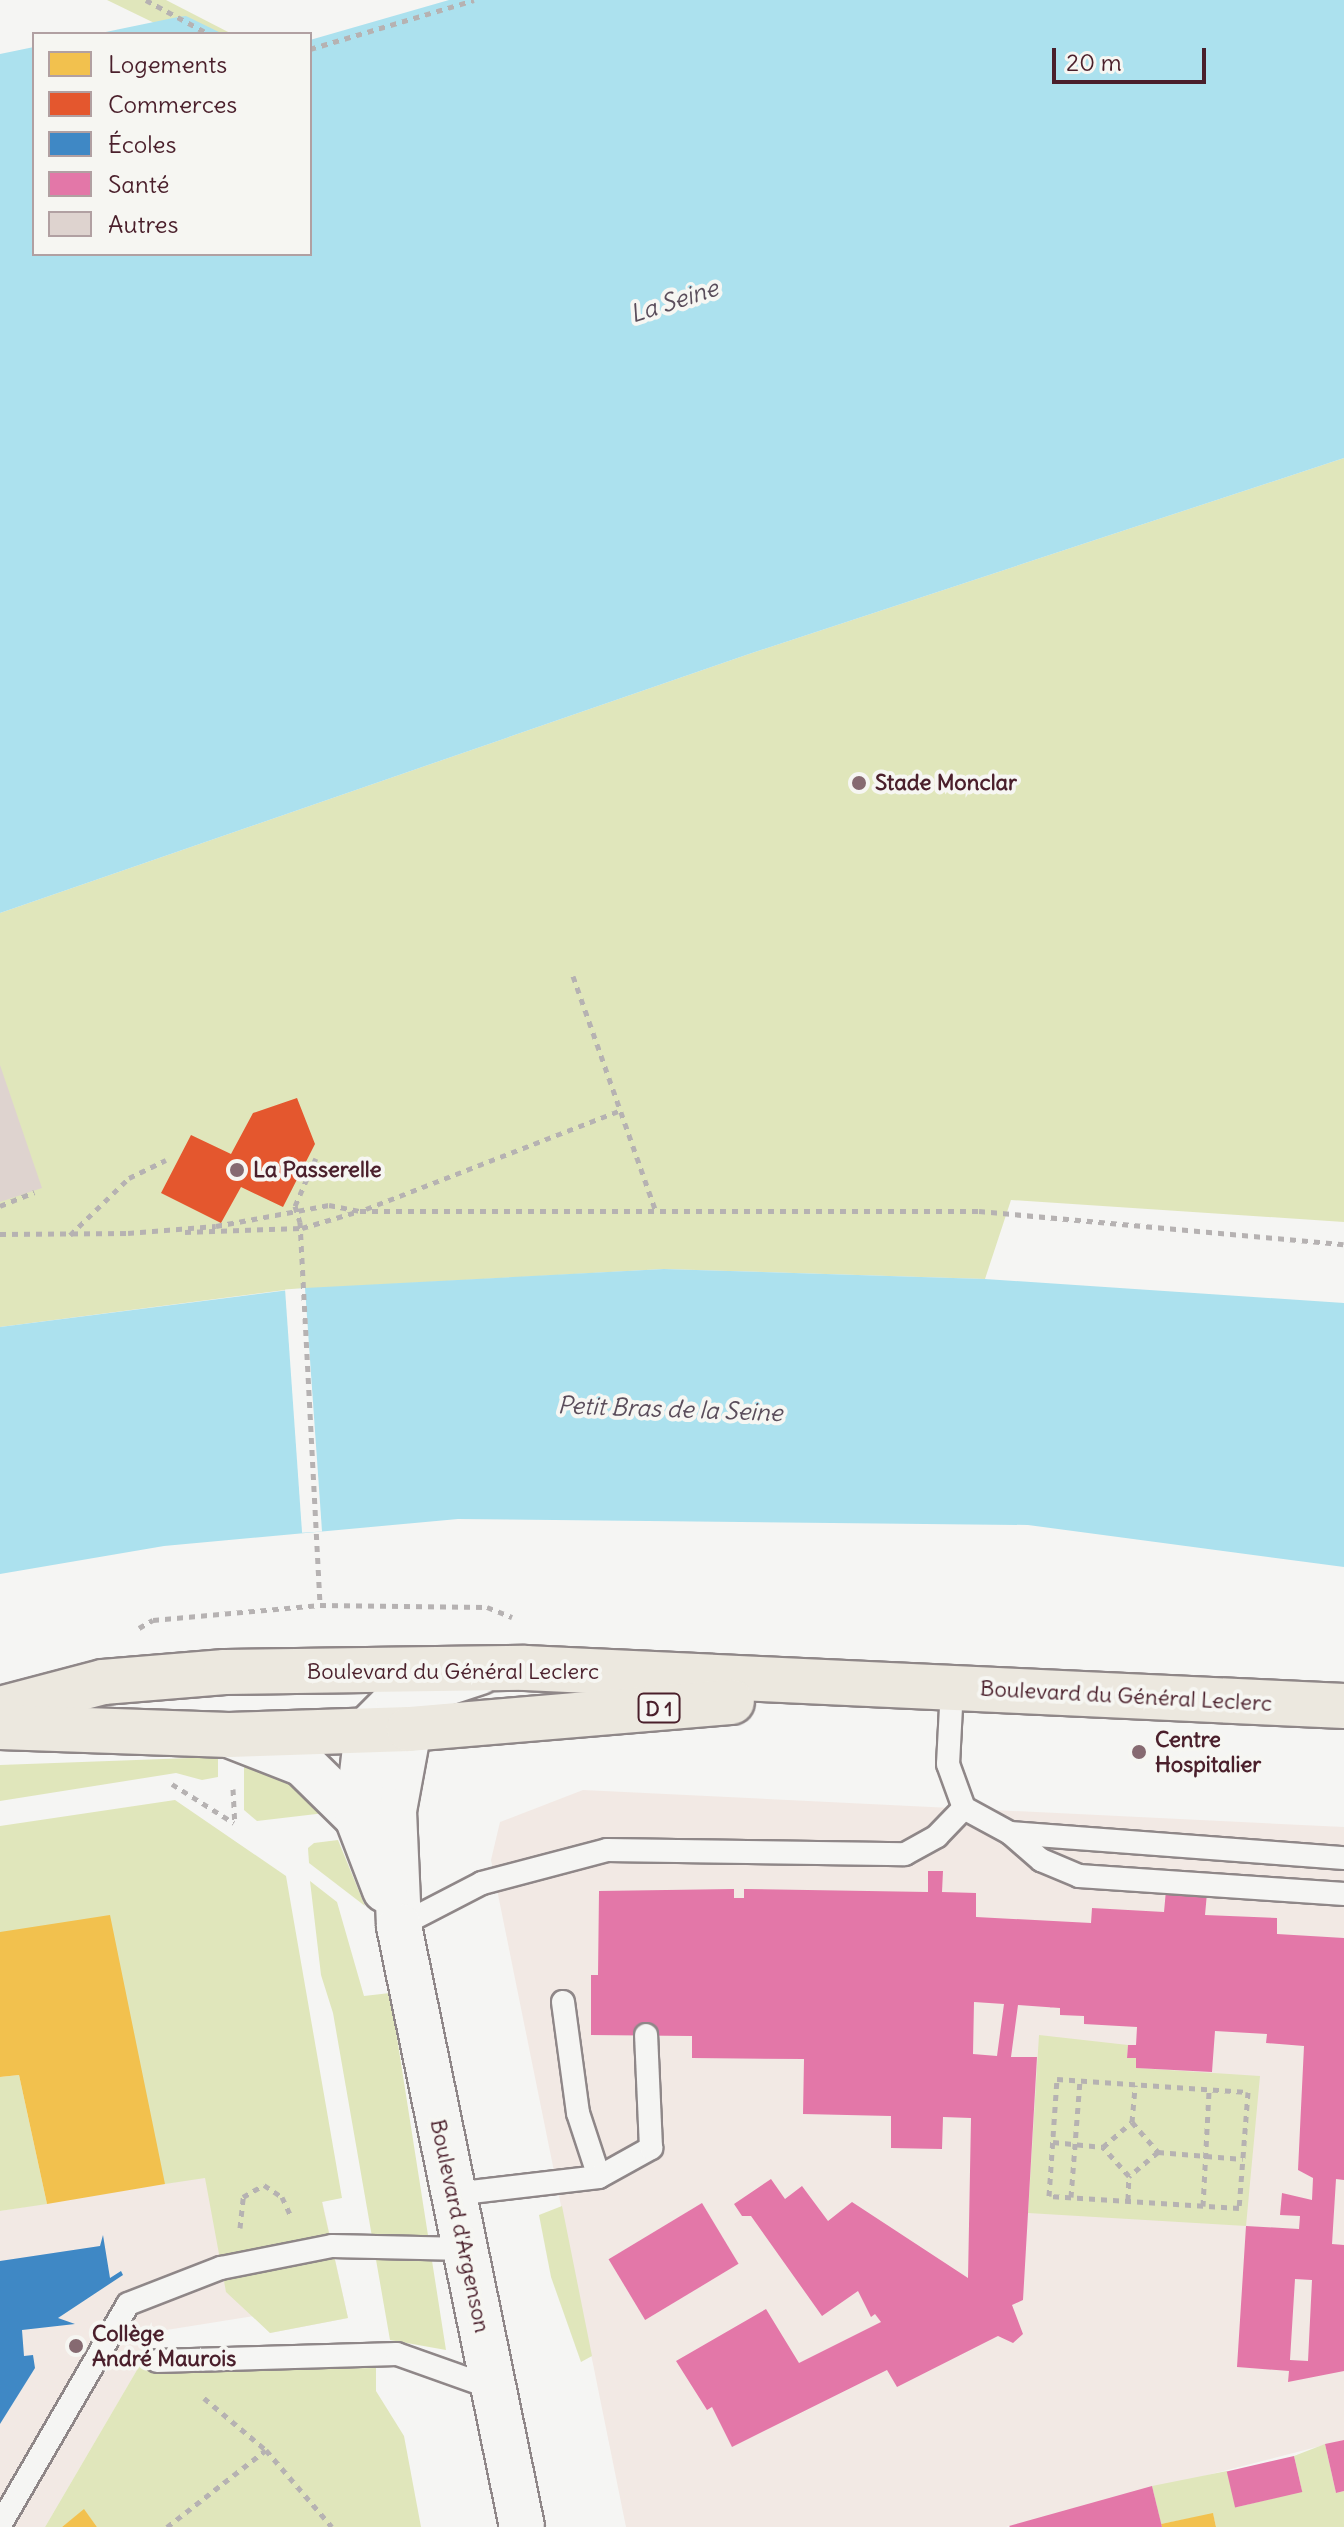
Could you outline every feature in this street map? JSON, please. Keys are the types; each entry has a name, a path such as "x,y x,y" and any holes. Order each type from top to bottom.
{"main road":[{"name":"Boulevard du Général Leclerc","path":"0,1709 103,1682 225,1672 483,1671 1344,1706"},
{"name":"Boulevard du Général Leclerc","path":"0,1727 229,1735 388,1730 909,1687"}],"street":[{"path":"388,1730 398,1699 483,1671"},
{"name":"Boulevard d'Argenson","path":"357,1817 388,1730"},
{"name":"Boulevard d'Argenson","path":"388,1730 399,1926 522,2527"},
{"name":"Boulevard d'Argenson","path":"229,1735 303,1764 357,1817 399,1926"}],"lane":[{"path":"952,1688 948,1764 964,1808 1010,1833 1041,1860 1079,1876 1344,1894"},
{"path":"399,1926 482,1883 607,1850 905,1854 937,1836 964,1808"},
{"path":"1010,1833 1344,1858"},
{"path":"563,2002 578,2113 599,2177"},
{"path":"454,2194 599,2177 651,2148 646,2035"},
{"path":"0,2525 128,2304 221,2268 332,2246 465,2249"},
{"path":"157,2361 397,2354 493,2388"}],"path":[{"path":"146,0 205,32"},
{"path":"312,48 474,0"},
{"path":"573,976 656,1212"},
{"path":"0,1234 69,1236 302,1228 360,1211 619,1111"},
{"path":"316,1158 295,1206 302,1228 320,1605"},
{"path":"69,1236 129,1178 166,1160"},
{"path":"0,1206 34,1192"},
{"path":"128,1233 216,1226 329,1205 360,1211 979,1211 1344,1244"},
{"path":"131,1633 153,1620 320,1605 487,1607 515,1619"},
{"path":"172,1784 235,1824"},
{"path":"1057,2079 1080,2081 1248,2092 1239,2208 1049,2196 1057,2079"},
{"path":"1071,2197 1080,2081"},
{"path":"1103,2147 1132,2122 1135,2085"},
{"path":"1203,2206 1209,2090"},
{"path":"1132,2122 1158,2152 1243,2159"},
{"path":"1053,2142 1103,2147 1129,2176 1128,2200"},
{"path":"1129,2176 1158,2152"},
{"path":"201,2395 266,2450 332,2527"},
{"path":"167,2527 266,2450"}],"shaded area":[{"path":"583,1790 1344,1827 1344,2440 1006,2527 626,2527 491,1860 500,1822"},
{"name":"Collège André Maurois","path":"313,2159 348,2318 270,2333 254,2316 160,2331 45,2527 0,2527 0,2211"}],"green space":[{"path":"107,0 166,0 228,32 173,32"},
{"name":"Stade Monclar","path":"1344,458 1344,1222 1011,1200 985,1279 664,1269 285,1290 0,1327 0,913 749,654"},
{"path":"218,1757 218,1777 202,1780 176,1773 0,1801 0,1765"},
{"path":"244,1763 296,1777 325,1813 257,1821 244,1810"},
{"path":"175,1800 286,1876 342,2198 322,2202 348,2318 270,2333 226,2292 205,2178 165,2184 0,1932 0,1826"},
{"path":"338,1840 365,1906 309,1863 308,1848 314,1843"},
{"path":"310,1881 337,1902 364,1996 390,1993 446,2350 390,2340 333,2013 321,1975"},
{"path":"1039,2035 1128,2045 1127,2057 1136,2058 1137,2068 1260,2076 1246,2226 1028,2213"},
{"path":"19,2075 47,2204 0,2211 0,2077"},
{"path":"562,2206 592,2356 581,2362 551,2277 539,2215"},
{"path":"144,2358 161,2371 376,2368 376,2391 404,2436 421,2527 97,2527 84,2510 62,2527 45,2527"},
{"path":"1325,2444 1336,2493 1344,2491 1344,2527 1216,2527 1213,2514 1161,2524 1152,2486 1227,2471 1237,2507 1302,2491 1294,2456"}],"water":[{"name":"La Seine","path":"449,0 1344,0 1344,458 749,654 0,913 0,54 32,47 32,256 312,256 312,39"},
{"path":"186,16 219,32 106,32"},
{"name":"Petit Bras de la Seine","path":"664,1269 985,1279 1344,1303 1344,1567 1028,1525 458,1519 164,1546 0,1574 0,1327 305,1288"}],"pier":[{"path":"305,1288 322,1531 302,1533 285,1289"}],"building: Logements":[{"path":"110,1915 165,2184 47,2204 19,2075 0,2077 0,1932"},
{"path":"84,2509 97,2527 62,2527"},
{"path":"1213,2513 1216,2527 1162,2527 1161,2524"}],"building: Commerces":[{"name":"La Passerelle","path":"297,1098 315,1144 283,1207 241,1187 221,1223 161,1193 191,1135 231,1154 253,1113"}],"building: Écoles":[{"path":"103,2235 110,2278 121,2271 123,2275 58,2318 75,2324 22,2330 24,2356 33,2355 35,2368 0,2424 0,2261 100,2246"}],"building: Santé":[{"path":"928,1871 943,1871 942,1892 976,1893 976,1917 1091,1923 1092,1908 1164,1912 1166,1890 1207,1893 1205,1915 1277,1918 1277,1934 1344,1938 1344,2180 1336,2179 1332,2244 1344,2245 1344,2371 1288,2382 1289,2371 1237,2367 1246,2226 1299,2229 1300,2216 1280,2215 1282,2193 1312,2200 1313,2178 1298,2170 1304,2046 1266,2043 1267,2034 1215,2031 1212,2072 1136,2068 1136,2058 1127,2058 1128,2045 1136,2045 1137,2027 1084,2024 1084,2016 1060,2015 1060,2008 1018,2005 1011,2057 1037,2057 1023,2300 1012,2305 1023,2334 1013,2343 998,2336 897,2387 887,2370 732,2447 712,2407 707,2410 676,2361 766,2309 799,2363 881,2322 875,2314 871,2317 858,2291 822,2316 751,2216 742,2216 734,2204 771,2179 785,2199 802,2186 828,2221 852,2202 968,2278 971,2118 943,2117 942,2149 891,2148 891,2116 803,2114 804,2059 692,2058 692,2036 591,2035 591,1975 598,1975 599,1891 734,1889 734,1898 744,1898 744,1889 928,1892","holes":["974,2002 1004,2004 997,2056 973,2054","1295,2279 1312,2280 1308,2361 1290,2360"]},
{"path":"702,2203 739,2264 645,2320 609,2259"},
{"path":"1344,2440 1344,2491 1336,2493 1325,2444"},
{"path":"1294,2456 1302,2492 1235,2508 1227,2472"},
{"path":"1152,2486 1162,2527 1009,2526"}],"building: Autres":[{"path":"0,1065 42,1188 0,1202"}],"place":[{"name":"Stade Monclar","path":"859,783"},
{"name":"La Passerelle","path":"237,1170"},
{"name":"Centre Hospitalier","path":"1139,1752"},
{"name":"Collège André Maurois","path":"76,2346"}]}
